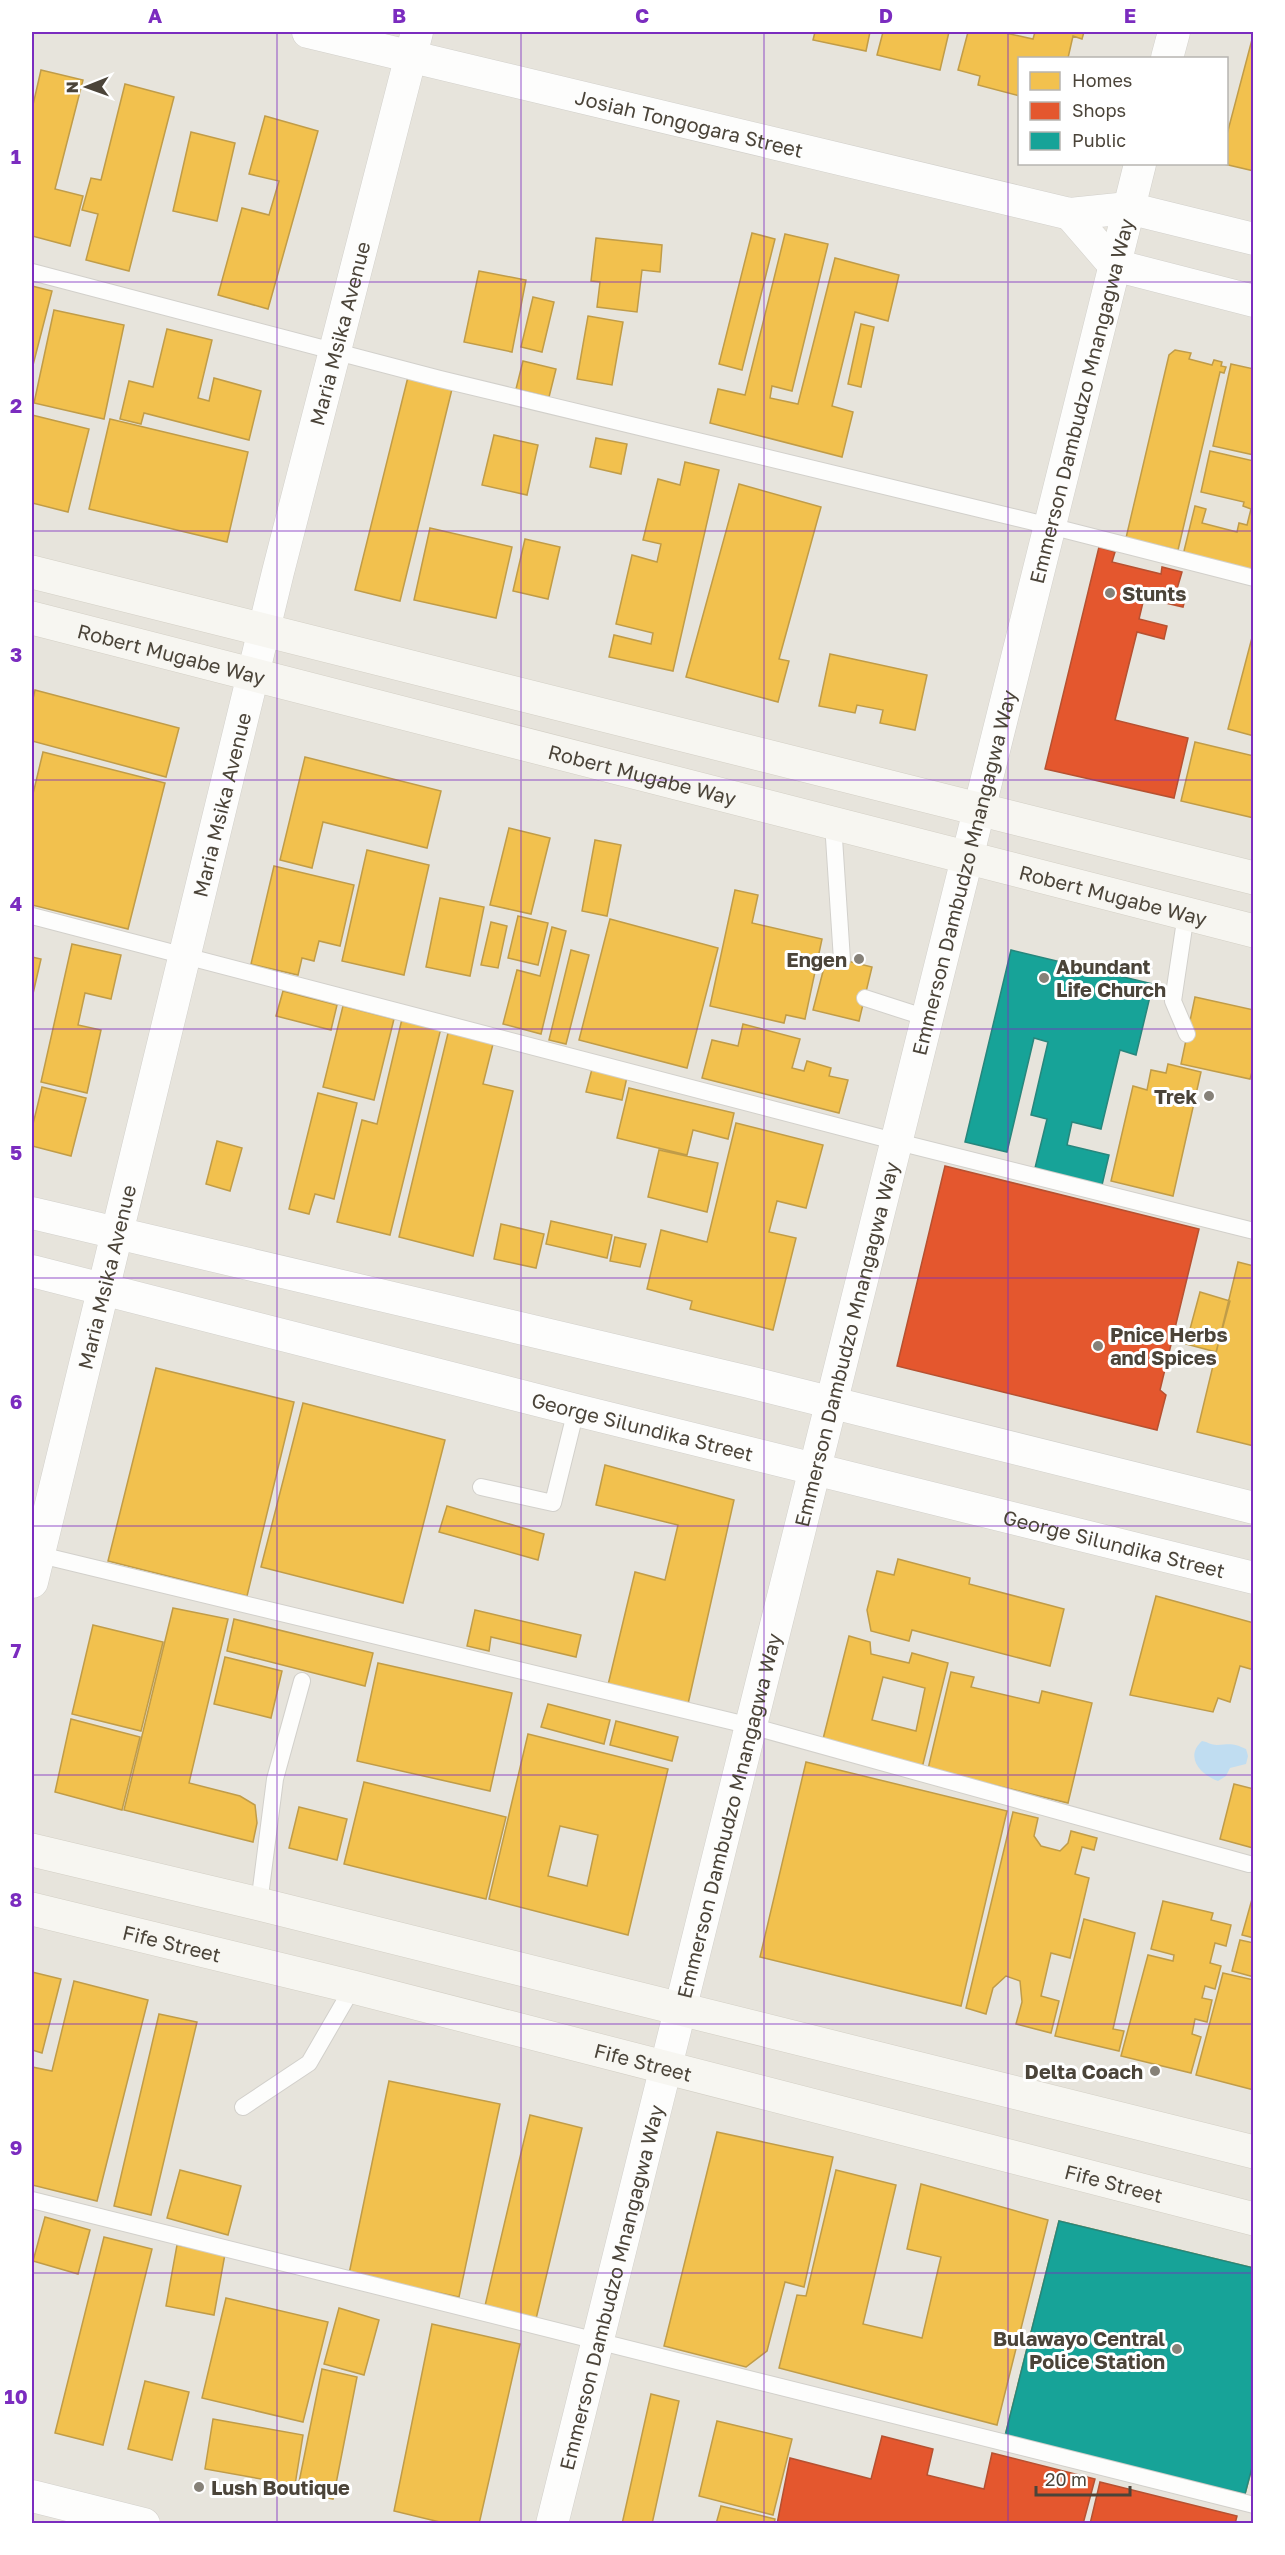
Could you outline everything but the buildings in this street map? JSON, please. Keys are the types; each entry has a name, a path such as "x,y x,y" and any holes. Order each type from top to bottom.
{"main road":[{"path":"32,572 1254,878"},
{"name":"Robert Mugabe Way","path":"32,618 1254,931"},
{"path":"32,1850 680,2008 1254,2152"},
{"name":"Fife Street","path":"32,1909 353,1988 1254,2219"}],"street":[{"name":"Josiah Tongogara Street","path":"308,32 414,45 1070,214 1128,208 1254,239"},
{"path":"1167,57 1174,32"},
{"name":"Maria Msika Avenue","path":"34,1563 264,630 414,45"},
{"name":"Emmerson Dambudzo Mnangagwa Way","path":"552,2523 1140,165"},
{"path":"1070,214 1114,265 1254,301"},
{"path":"32,1213 832,1402 1254,1508"},
{"name":"George Silundika Street","path":"32,1271 576,1410 1254,1578"},
{"path":"32,2496 144,2523"}],"lane":[{"path":"32,272 463,384 1050,526 1254,578"},
{"path":"833,823 842,960"},
{"path":"1185,914 1173,1001 1187,1034"},
{"path":"32,916 898,1142 1254,1231"},
{"path":"865,998 927,1017"},
{"path":"482,1487 553,1503 576,1410"},
{"path":"34,1563 751,1726 1249,1864"},
{"path":"259,1904 275,1779 302,1682"},
{"path":"243,2107 309,2063 353,1988"},
{"path":"32,2200 1254,2505"}],"shaded area":[{"path":"32,32 1253,32 1253,2523 32,2523"}],"water":[{"path":"1202,1741 1215,1745 1235,1745 1246,1749 1248,1756 1246,1764 1230,1768 1226,1776 1218,1781 1212,1778 1201,1770 1195,1759 1197,1747"}],"place":[{"name":"Stunts","path":"1110,593"},
{"name":"Engen","path":"859,959"},
{"name":"Abundant Life Church","path":"1044,978"},
{"name":"Trek","path":"1209,1096"},
{"name":"Pnice Herbs and Spices","path":"1098,1346"},
{"name":"Delta Coach","path":"1155,2071"},
{"name":"Bulawayo Central Police Station","path":"1177,2349"},
{"name":"Lush Boutique","path":"199,2487"}]}
